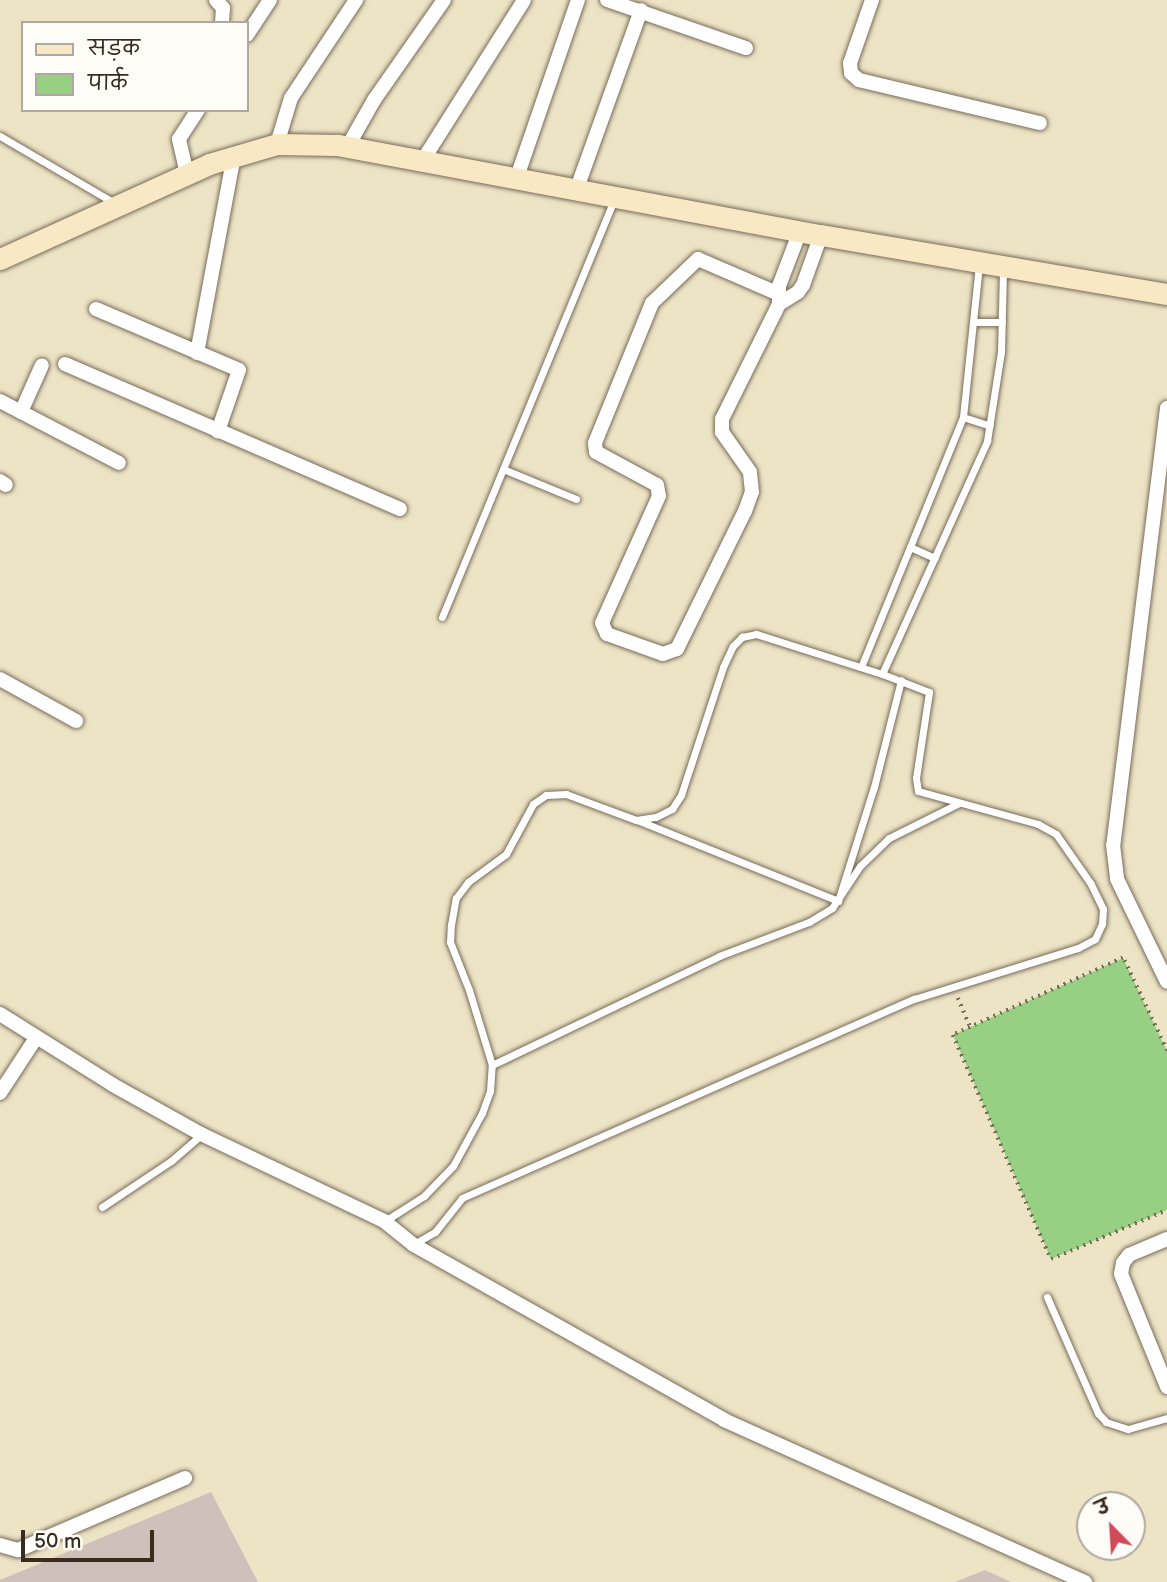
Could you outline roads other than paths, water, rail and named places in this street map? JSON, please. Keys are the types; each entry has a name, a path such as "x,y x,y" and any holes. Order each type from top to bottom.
{"street":[{"path":"216,0 223,8 222,21"},
{"path":"248,33 270,0"},
{"path":"277,144 291,98 356,0"},
{"path":"348,146 374,100 444,0"},
{"path":"423,160 524,0"},
{"path":"517,177 578,0"},
{"path":"607,0 746,48"},
{"path":"872,0 850,63 851,73 859,80 1040,122"},
{"path":"577,188 641,10"},
{"path":"187,174 179,139 197,112"},
{"path":"0,259 187,174 233,156 277,144 348,146 821,235 1167,294"},
{"path":"197,353 233,156"},
{"path":"800,231 779,299 722,419 722,432 750,472 752,492 677,649 663,654 607,634 602,623 659,496 657,485 596,452 595,443 652,303 698,259 779,299 798,292 821,235"},
{"path":"96,309 239,370 218,431"},
{"path":"65,363 400,509"},
{"path":"21,412 42,365"},
{"path":"0,401 119,463"},
{"path":"1167,408 1113,845 1117,879 1167,982"},
{"path":"0,680 76,721"},
{"path":"0,1014 36,1038 201,1134 384,1221 414,1245 724,1420 1085,1582"},
{"path":"0,1093 36,1038"},
{"path":"1167,1239 1129,1255 1123,1263 1121,1275 1167,1387"},
{"path":"0,1545 18,1550 185,1478"}],"lane":[{"path":"0,136 117,205"},
{"path":"442,617 615,195"},
{"path":"861,667 963,417 980,261"},
{"path":"882,674 988,441 1001,352 1003,265"},
{"path":"973,322 1002,322"},
{"path":"963,417 990,426"},
{"path":"503,469 576,499"},
{"path":"910,547 935,558"},
{"path":"414,1245 435,1232 462,1198 914,999 1078,948 1095,939 1103,916 1103,909 1091,884 1056,834 1038,824 918,791 916,778 929,692 901,680 757,634 743,637 733,646 723,667 681,795 672,809 656,817 636,820"},
{"path":"838,901 874,787 901,680"},
{"path":"384,1221 424,1196 453,1166 482,1113 490,1091 492,1065 469,990 450,943 456,898 468,882 506,854 533,804 546,795 566,794 838,901"},
{"path":"492,1065 719,956 809,922 838,901 860,866 881,845 960,802"},
{"path":"102,1208 171,1161 201,1134"},
{"path":"1046,1297 1098,1413 1106,1422 1128,1429 1167,1418"}]}
